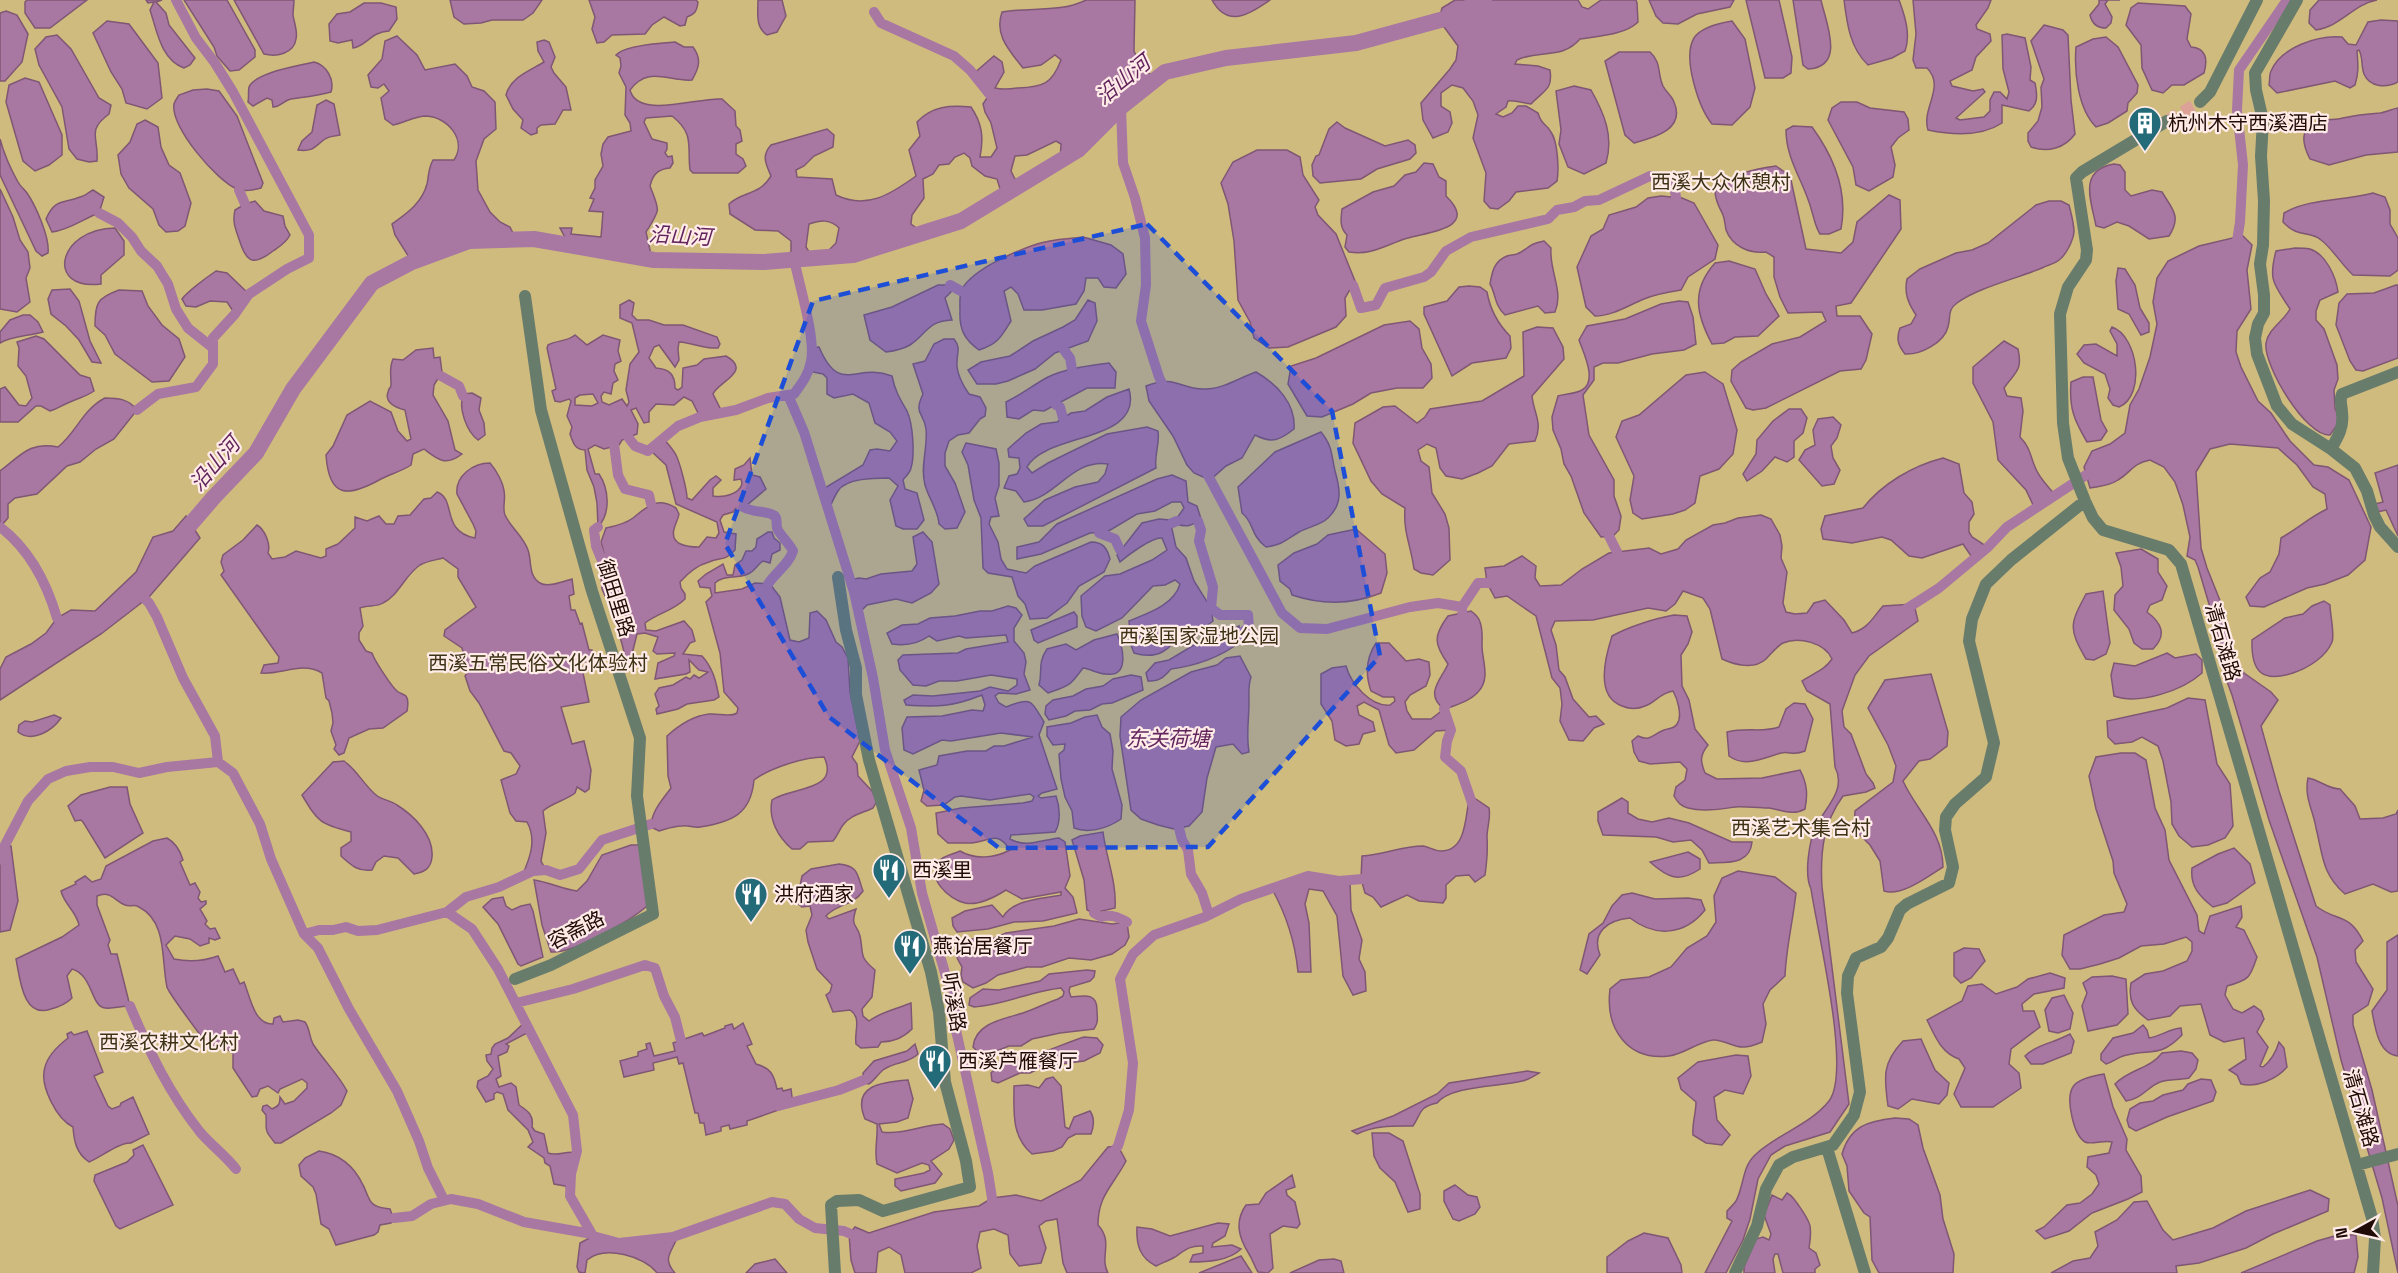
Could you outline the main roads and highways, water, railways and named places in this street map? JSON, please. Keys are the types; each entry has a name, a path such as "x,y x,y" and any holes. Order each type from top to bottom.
{"water":[{"path":"27,0 87,0 50,28 35,28 25,13"},
{"path":"146,0 162,0 156,2 166,13 169,25 195,58 190,65 184,68 176,64 165,52 150,10 154,2 148,3"},
{"path":"184,0 227,0 255,50 255,57 239,70 230,71 217,56 214,47"},
{"path":"234,0 294,0 293,15 296,36 292,48 279,55 264,54"},
{"path":"450,0 542,0 533,13 523,20 492,20 464,24 454,17"},
{"path":"589,0 696,0 698,2 694,13 687,17 685,25 680,26 664,17 652,25 645,34 612,35 604,42 597,43 592,29 595,17"},
{"path":"758,0 782,0 786,16 777,32 767,35 763,32 758,19"},
{"path":"1086,0 1135,0 1134,51 1143,71 1159,78 1121,107 1078,150 1060,161 1061,144 1056,141 1027,155 1015,156 1011,171 1015,179 1028,180 1001,192 997,179 985,176 972,166 970,158 964,153 955,157 949,164 939,165 933,174 923,179 924,198 912,215 911,224 923,233 853,255 827,257 828,251 836,243 839,228 832,223 821,221 809,224 806,247 813,258 787,260 791,251 791,241 778,231 755,230 730,214 729,204 761,187 771,176 765,156 771,145 827,129 834,135 833,147 814,156 796,170 797,177 832,179 836,195 858,201 888,194 916,176 909,150 920,136 917,122 935,110 956,106 971,107 981,130 980,157 991,157 997,148 991,123 983,104 989,95 973,74 994,56 1002,62 1004,72 995,88 1034,87 1050,79 1061,60 1055,55 1041,65 1023,68 1001,35 1002,12 1066,7"},
{"path":"1212,0 1270,0 1247,14 1232,16 1218,9"},
{"path":"1455,0 1578,0 1582,7 1588,9 1601,0 1636,0 1637,3 1638,22 1626,30 1580,39 1566,50 1517,60 1515,64 1538,66 1550,70 1549,86 1531,104 1508,101 1506,107 1496,114 1503,117 1512,113 1518,106 1526,106 1538,113 1551,132 1557,149 1557,181 1548,188 1516,192 1498,209 1490,208 1484,201 1486,173 1473,138 1478,115 1473,101 1463,88 1452,85 1441,93 1441,106 1450,112 1452,123 1448,132 1433,138 1423,120 1421,103 1456,60 1458,46 1439,20 1442,8"},
{"path":"1649,0 1734,0 1730,7 1697,14 1678,24 1663,23 1656,16"},
{"path":"1746,0 1779,0 1792,57 1791,73 1783,78 1765,78"},
{"path":"1793,0 1821,0 1831,42 1827,61 1820,66 1808,69 1803,65"},
{"path":"1844,0 1899,0 1907,32 1905,51 1892,58 1868,65 1853,43"},
{"path":"1913,0 1991,0 1976,25 1977,29 1990,34 1991,41 1976,57 1972,70 1950,81 1952,86 1973,91 1983,89 1985,92 1956,118 1960,120 1984,117 1990,111 1990,100 1994,92 2000,92 2007,99 2009,92 2003,69 2002,35 2007,34 2025,38 2031,67 2030,80 2035,83 2036,91 2036,102 2032,108 2029,111 2002,105 2002,123 1976,133 1956,134 1928,130 1928,114 1934,83 1927,68 1916,68 1913,60 1916,34"},
{"path":"2099,0 2108,0 2105,4 2112,17 2111,23 2106,28 2095,25 2090,15 2099,4"},
{"path":"2319,0 2377,0 2361,6 2332,25 2316,30 2309,23 2310,10"},
{"path":"364,3 381,3 396,7 397,19 389,31 377,34 362,45 353,48 352,40 338,43 330,41 329,24 337,14 350,12"},
{"path":"2138,3 2185,6 2191,14 2187,39 2191,47 2200,50 2205,55 2204,73 2184,85 2172,85 2163,93 2152,90 2142,68 2141,45 2126,25 2131,8"},
{"path":"6,11 17,15 28,34 22,62 5,81 0,81 0,13"},
{"path":"107,21 129,24 158,63 162,98 147,109 126,103 122,89 111,72 93,33"},
{"path":"1732,21 1745,39 1755,88 1750,107 1732,125 1712,124 1697,95 1691,70 1691,47 1694,38 1701,31"},
{"path":"2398,21 2398,82 2384,86 2370,82 2364,74 2359,50 2357,51 2356,81 2355,85 2350,88 2335,81 2277,93 2269,85 2270,73 2276,63 2292,49 2301,44 2332,37 2342,37 2348,44 2356,45 2368,22"},
{"path":"2044,25 2063,30 2068,35 2075,134 2066,143 2056,148 2037,149 2031,147 2028,133 2038,121 2042,107 2041,87 2044,79 2031,41"},
{"path":"57,35 71,49 99,98 111,105 109,114 96,130 97,161 77,159 69,149 62,107 39,65 35,49 46,37"},
{"path":"397,36 417,55 425,70 455,64 467,76 472,87 484,91 495,102 496,129 484,139 476,161 478,190 490,212 500,222 510,227 516,239 469,241 412,262 395,235 392,224 422,197 433,160 454,160 458,145 457,138 448,125 434,117 422,116 393,125 385,119 381,98 389,91 384,84 378,88 371,87 368,75 382,59 385,41"},
{"path":"2106,37 2118,47 2138,85 2137,93 2128,103 2127,111 2108,123 2096,127 2085,110 2078,90 2076,47 2093,39"},
{"path":"544,40 549,42 555,57 551,67 566,87 571,110 563,110 555,124 541,125 537,128 537,133 531,135 521,128 523,120 513,109 506,95 516,79 544,62 538,51 537,42"},
{"path":"675,42 684,47 693,47 696,51 698,64 692,80 659,76 644,78 630,90 635,99 644,104 656,106 722,99 735,111 736,126 740,130 742,141 736,144 736,154 743,159 746,166 738,173 693,173 690,170 687,135 679,123 672,116 646,118 644,122 652,139 667,143 665,153 668,157 672,156 673,163 670,168 657,173 650,186 657,206 656,214 646,232 652,259 569,245 560,228 572,228 571,234 601,237 603,212 589,211 594,199 590,198 595,188 595,180 603,166 601,154 603,144 608,137 631,131 630,123 625,115 626,87 619,73 620,58 616,55 634,47"},
{"path":"1619,52 1650,52 1654,56 1663,86 1673,100 1677,112 1672,126 1666,131 1634,143 1625,135 1605,61"},
{"path":"314,62 329,73 332,82 331,92 289,100 276,107 273,107 272,100 267,98 253,106 248,102 249,87 260,77 278,70"},
{"path":"25,78 39,82 62,135 62,155 49,165 35,171 23,161 6,102 9,85"},
{"path":"1574,86 1591,90 1604,116 1608,134 1606,163 1584,174 1568,167 1559,144 1561,130 1556,91"},
{"path":"193,90 219,91 237,116 263,183 261,188 243,190 228,184 196,152 179,126 174,104 179,95"},
{"path":"326,100 334,104 340,135 327,138 310,150 298,150 302,141 312,132 317,105"},
{"path":"1841,102 1857,102 1870,108 1904,112 1908,119 1909,130 1891,147 1895,165 1893,177 1869,191 1856,185 1853,167 1828,120 1832,108"},
{"path":"2398,108 2398,152 2366,155 2329,165 2310,159 2304,135 2306,130 2316,122 2380,113"},
{"path":"145,120 158,127 161,147 169,165 180,173 191,203 185,226 178,231 166,232 159,225 153,209 129,188 121,174 118,155 130,142 137,124"},
{"path":"1337,122 1385,146 1408,140 1415,145 1416,153 1410,159 1377,169 1361,179 1320,183 1313,176 1312,165 1316,156 1319,155 1329,129"},
{"path":"1793,126 1812,127 1827,150 1837,175 1841,188 1843,215 1841,229 1829,234 1820,234 1818,231 1809,201 1792,162 1786,130"},
{"path":"0,139 12,171 31,199 42,222 48,253 42,256 36,251 0,175"},
{"path":"1257,150 1287,150 1300,157 1303,175 1319,200 1315,207 1318,215 1336,234 1355,281 1345,298 1346,316 1336,327 1288,347 1269,348 1254,338 1250,322 1238,300 1234,241 1228,204 1221,183 1233,162"},
{"path":"1424,163 1433,164 1439,177 1446,181 1446,196 1455,207 1457,216 1454,222 1437,231 1408,238 1372,251 1349,252 1345,247 1347,235 1342,226 1342,209 1373,192 1394,186 1405,175 1416,172"},
{"path":"2120,165 2125,172 2125,190 2131,196 2152,190 2162,192 2175,218 2169,236 2149,239 2129,226 2117,222 2104,228 2096,226 2090,197 2091,179 2103,167"},
{"path":"1776,166 1791,180 1806,249 1841,253 1853,242 1857,222 1889,195 1900,200 1901,229 1851,303 1836,306 1837,316 1860,316 1872,334 1866,360 1861,369 1840,371 1766,408 1753,410 1746,408 1731,381 1732,370 1741,362 1772,344 1800,337 1826,321 1822,312 1788,313 1774,277 1774,257 1766,252 1753,252 1742,248 1732,240 1726,230 1715,192 1742,173"},
{"path":"0,189 13,217 20,240 28,252 30,268 26,278 30,302 17,312 0,309"},
{"path":"93,190 104,197 99,213 70,227 52,232 46,219 49,212 60,203"},
{"path":"2373,193 2385,197 2390,210 2390,224 2398,238 2398,270 2390,276 2353,275 2321,240 2312,235 2294,231 2283,222 2284,213 2294,208"},
{"path":"1661,196 1682,198 1694,203 1718,245 1715,259 1688,277 1681,290 1653,296 1613,312 1595,316 1586,307 1577,267 1591,236 1603,229 1609,215 1636,207 1648,198"},
{"path":"255,201 264,211 283,216 290,235 267,256 252,260 243,249 234,219 235,210"},
{"path":"2049,201 2061,201 2069,205 2072,218 2073,236 2062,258 1965,298 1952,308 1946,333 1937,343 1924,350 1905,354 1898,342 1898,335 1900,328 1911,324 1916,315 1907,298 1907,279 1920,269 1956,253 1972,250 1988,243 2036,205"},
{"path":"115,228 124,241 124,255 101,275 101,284 83,284 71,278 66,270 65,259 70,248 80,238 95,231"},
{"path":"2238,231 2252,245 2247,270 2251,309 2237,331 2236,352 2241,367 2258,401 2271,413 2290,441 2314,465 2328,467 2349,480 2371,527 2365,560 2348,575 2307,588 2264,607 2250,606 2246,597 2260,578 2270,572 2279,554 2281,538 2327,509 2325,494 2313,487 2297,465 2278,448 2230,444 2210,449 2196,472 2201,548 2225,613 2234,657 2244,673 2271,692 2278,700 2261,726 2316,906 2347,921 2363,941 2355,950 2356,962 2373,989 2368,1005 2353,1015 2353,1025 2372,1090 2398,1206 2398,1273 2382,1198 2341,1060 2317,957 2269,820 2225,676 2220,641 2198,567 2195,560 2187,556 2190,537 2175,482 2164,467 2150,460 2135,466 2115,482 2090,488 2084,467 2092,451 2110,444 2125,433 2130,405 2139,389 2150,357 2157,324 2153,302 2157,278 2168,261 2199,246 2237,237"},
{"path":"1083,237 1111,245 1123,254 1126,274 1116,288 1104,287 1098,278 1086,278 1084,291 1076,304 1042,310 1024,310 1018,294 1011,287 1004,291 1011,321 1001,336 991,345 979,350 970,342 962,329 960,294 975,275 1007,256 1028,247 1048,241"},
{"path":"1544,241 1551,248 1558,296 1555,312 1545,313 1538,306 1505,315 1499,307 1490,284 1494,267 1503,258"},
{"path":"2295,248 2310,249 2321,256 2332,273 2338,292 2320,300 2316,311 2316,320 2324,329 2337,365 2338,379 2334,390 2335,408 2340,421 2330,435 2320,433 2298,413 2271,367 2267,353 2267,338 2290,309 2274,282 2273,269 2276,251"},
{"path":"1729,261 1755,269 1779,316 1758,336 1735,337 1724,343 1712,344 1702,322 1698,302 1699,293 1707,273 1715,263"},
{"path":"2118,268 2125,269 2135,285 2140,308 2149,323 2149,332 2141,335 2129,314 2118,309 2116,281"},
{"path":"216,271 227,273 249,294 235,314 227,302 210,301 196,307 186,306 182,299"},
{"path":"938,285 950,285 951,292 945,298 952,320 932,325 916,341 904,348 886,352 870,340 864,315 892,307"},
{"path":"2398,285 2398,358 2363,371 2356,370 2350,361 2336,325 2339,303 2347,294 2374,293"},
{"path":"1459,287 1480,287 1487,292 1495,316 1510,336 1511,348 1506,358 1472,363 1452,376 1424,314 1424,307 1447,301"},
{"path":"70,289 79,301 90,341 101,363 92,362 79,340 51,314 48,299 52,290"},
{"path":"119,290 142,291 148,306 162,325 179,339 185,357 169,381 152,382 115,354 105,335 95,326 99,302"},
{"path":"629,300 634,303 632,315 637,320 649,320 664,325 683,325 717,337 720,344 718,348 679,342 679,360 675,367 659,345 654,347 649,358 656,368 670,373 674,379 675,388 678,390 682,387 683,368 697,365 704,359 726,356 733,361 736,367 732,376 713,394 722,412 700,417 692,401 684,397 674,405 656,404 649,412 649,422 644,423 636,408 631,410 638,424 637,434 622,440 619,445 604,449 595,445 588,449 595,474 599,474 607,494 607,508 598,527 597,503 587,470 585,450 573,443 570,434 572,427 567,416 571,401 569,399 555,401 552,391 556,389 547,348 548,345 575,335 587,345 603,335 620,340 618,351 621,361 615,364 614,371 618,380 613,383 611,394 604,392 601,396 602,402 609,405 622,399 627,406 629,402 626,390 630,364 639,352 632,323 620,318 620,305","holes":["593,394 598,403 592,406 575,405 575,398 580,395"]},
{"path":"1088,300 1095,303 1097,321 1088,341 1055,353 1035,369 1008,381 996,384 977,384 968,370 981,362 1010,356 1033,341 1075,320"},
{"path":"1688,302 1693,317 1696,344 1684,350 1652,354 1618,363 1603,363 1594,367 1594,380 1583,395 1589,435 1614,480 1614,496 1621,516 1619,530 1613,536 1601,537 1584,513 1553,430 1552,417 1558,396 1582,390 1587,386 1588,366 1579,340 1587,326 1625,319 1661,304"},
{"path":"30,315 38,322 43,332 15,337 0,343 0,332 10,320"},
{"path":"1410,321 1419,329 1422,348 1431,364 1432,378 1423,388 1397,388 1371,393 1353,404 1322,417 1307,416 1288,384 1291,366 1316,358 1384,325"},
{"path":"1537,327 1553,328 1563,347 1564,359 1532,396 1538,424 1535,441 1509,444 1492,466 1462,479 1446,476 1440,468 1436,448 1427,444 1418,450 1421,461 1429,467 1432,493 1445,514 1449,528 1450,560 1433,575 1421,573 1414,569 1406,532 1405,508 1382,494 1371,481 1353,443 1355,423 1383,407 1395,406 1417,423 1430,409 1482,401 1524,376 1523,332"},
{"path":"2112,327 2128,342 2135,366 2136,379 2133,391 2128,401 2119,407 2113,405 2108,398 2110,389 2105,374 2084,363 2077,354 2084,345 2096,344 2117,356 2117,344 2110,331"},
{"path":"36,336 44,339 80,375 90,378 94,391 50,411 36,406 18,422 0,422 0,389 5,387 19,405 26,406 32,398 26,376 18,366 17,342"},
{"path":"944,339 954,339 956,342 960,379 969,394 980,397 986,408 985,416 969,433 958,435 949,441 945,453 945,466 955,483 965,512 957,528 945,529 939,524 925,485 923,471 926,429 919,410 923,394 913,364 925,361 934,344"},
{"path":"2004,341 2018,349 2019,367 2004,388 2007,396 2021,398 2023,411 2020,437 2028,448 2039,475 2055,495 2035,509 2026,490 1998,460 1993,422 1973,383 1973,367"},
{"path":"819,347 827,362 834,370 842,374 868,372 892,376 896,391 911,424 912,462 910,471 903,480 905,489 917,493 924,520 917,529 903,529 896,526 890,500 898,486 889,478 847,483 838,491 829,509 823,489 863,465 870,450 890,451 897,441 890,432 875,423 869,403 853,394 834,398 827,394 827,378 823,374 808,371 812,358 811,348"},
{"path":"433,348 434,358 440,357 442,372 434,385 433,395 448,421 455,450 462,454 446,461 424,449 413,454 411,465 369,485 349,491 336,486 331,480 326,455 333,446 347,415 370,401 391,412 398,431 407,441 411,439 405,410 395,406 387,396 391,385 391,365 393,359 403,360 416,350"},
{"path":"1109,363 1116,372 1115,388 1087,388 1044,411 1033,410 1019,419 1007,417 1006,402 1048,377 1070,369"},
{"path":"1256,372 1271,382 1284,396 1292,411 1294,429 1276,440 1255,435 1242,458 1226,466 1210,480 1194,473 1187,465 1173,436 1149,401 1146,386 1172,382 1197,389 1212,388"},
{"path":"1705,372 1723,384 1737,430 1733,454 1719,469 1700,476 1695,503 1673,514 1642,519 1633,513 1630,500 1634,476 1616,437 1622,421 1639,415 1686,375"},
{"path":"2083,377 2093,377 2101,420 2107,431 2101,440 2087,442 2073,414 2071,382"},
{"path":"1129,389 1130,406 1122,419 1108,428 1037,456 1027,467 1032,473 1107,434 1147,427 1158,431 1156,468 1043,526 1028,526 1024,519 1045,500 1075,487 1098,482 1105,474 1108,464 1084,467 1036,499 1024,502 1016,491 1004,488 1009,476 1017,474 1020,468 1019,458 1009,457 1008,449 1026,433 1041,424 1057,422 1071,413 1085,411 1107,397"},
{"path":"472,393 481,398 479,410 484,423 485,435 478,440 470,431 462,412 464,394"},
{"path":"105,398 123,400 137,410 114,439 96,449 80,462 67,466 37,494 15,498 8,504 8,518 0,527 0,471 33,448 58,447 91,408"},
{"path":"1789,409 1801,409 1807,418 1803,433 1794,441 1794,457 1787,462 1775,457 1762,471 1747,481 1743,474 1756,454 1757,440 1773,421"},
{"path":"1833,417 1841,425 1837,438 1831,446 1833,458 1840,470 1834,484 1822,486 1799,460 1805,450 1815,445 1813,430 1818,419"},
{"path":"1321,432 1330,446 1338,484 1339,496 1336,507 1333,513 1322,522 1280,543 1266,547 1257,538 1249,520 1242,513 1238,487 1275,452"},
{"path":"664,439 678,459 687,498 692,500 716,476 721,480 713,488 713,496 726,496 734,493 742,484 741,479 734,480 735,469 744,465 750,458 752,475 760,477 766,489 747,505 737,507 733,512 723,515 720,520 724,532 736,534 735,550 726,557 705,563 689,573 680,582 685,599 645,623 646,630 656,631 684,621 692,630 695,641 690,643 683,654 702,656 714,675 719,697 657,714 656,709 659,706 655,694 659,688 673,685 686,677 690,679 694,675 699,678 708,672 699,670 689,660 690,672 655,679 658,663 674,656 675,653 657,654 653,651 658,637 645,633 637,634 632,654 626,659 619,633 629,630 623,605 610,607 602,589 601,578 605,576 606,569 601,557 604,553 601,542 606,528 627,522 647,507 657,503 676,508 679,514 673,534 680,544 699,547 707,537 716,538 719,533 717,522 676,504 666,465 650,450"},
{"path":"966,443 996,449 999,463 999,486 995,498 999,516 991,517 989,524 998,542 1001,559 1007,569 1026,573 1035,566 1091,542 1101,544 1107,552 1110,559 1104,572 1079,586 1067,603 1047,618 1030,619 1025,604 1018,596 1012,577 988,573 983,568 981,518 974,500 968,465 962,452"},
{"path":"1943,458 1959,464 1964,493 1972,502 1974,514 1969,522 1969,532 1972,537 1983,544 1985,550 1973,559 1963,544 1922,558 1909,556 1891,540 1882,537 1852,543 1823,539 1821,529 1825,516 1863,508 1879,491 1898,477 1931,461"},
{"path":"490,463 499,476 503,488 505,515 526,545 536,580 547,585 572,579 574,594 569,596 571,610 575,610 580,624 582,623 589,650 592,650 593,655 590,656 591,660 581,663 589,702 561,707 572,744 584,741 591,770 589,789 585,792 577,787 575,793 543,811 546,833 541,861 546,870 533,871 522,876 530,856 532,836 527,822 516,821 510,813 501,780 516,774 520,766 511,753 504,751 479,703 470,691 465,676 468,672 462,648 444,636 445,630 476,607 458,577 458,569 443,558 423,564 410,574 389,599 378,605 360,608 363,626 359,633 359,640 366,651 372,653 395,689 406,696 408,707 407,711 383,728 369,729 349,738 344,753 339,755 334,749 336,745 331,731 332,713 326,698 322,673 299,668 261,673 264,665 278,663 279,657 221,575 224,571 221,562 223,555 243,540 257,525 267,538 268,553 272,559 285,557 296,551 321,558 326,556 326,549 338,544 355,528 355,517 367,521 379,516 386,524 394,524 398,516 410,515 424,499 431,498 437,492 446,501 457,529 475,538 476,531 457,494 457,487 466,472 477,465"},
{"path":"2398,465 2398,536 2386,510 2377,512 2375,504 2383,502 2375,473"},
{"path":"1172,475 1186,481 1188,502 1197,506 1201,519 1195,523 1187,526 1177,524 1177,518 1184,508 1181,502 1172,502 1155,511 1137,514 1107,532 1090,533 1041,554 1017,559 1017,547 1039,542 1057,524 1157,479"},
{"path":"1761,515 1771,519 1780,535 1781,558 1787,572 1783,603 1786,612 1807,613 1814,603 1825,600 1844,620 1852,633 1866,626 1883,606 1914,604 1918,621 1869,656 1855,675 1842,711 1844,727 1851,734 1866,774 1875,788 1843,796 1831,817 1822,850 1822,887 1849,1104 1830,1132 1785,1146 1771,1155 1758,1179 1743,1240 1726,1273 1705,1273 1732,1221 1727,1218 1727,1211 1736,1201 1745,1171 1751,1160 1773,1141 1813,1117 1829,1101 1835,1085 1837,1061 1835,1032 1808,867 1813,832 1837,791 1838,775 1835,767 1830,704 1807,691 1802,681 1822,669 1832,659 1829,653 1818,645 1796,640 1783,643 1766,659 1756,664 1738,665 1722,659 1710,609 1703,598 1683,591 1675,604 1666,611 1648,608 1593,620 1555,621 1551,630 1556,645 1559,670 1565,677 1573,699 1589,717 1596,716 1604,724 1594,728 1583,741 1569,740 1560,721 1562,704 1560,688 1552,678 1536,616 1507,596 1495,598 1487,583 1485,568 1504,566 1522,556 1536,566 1535,578 1540,586 1561,585 1609,553 1649,548 1661,554 1678,549 1686,540 1713,525"},
{"path":"186,516 200,538 149,597 101,634 0,700 0,669 6,657 31,644 46,633 57,618 71,610 95,611 136,572 153,537 173,531"},
{"path":"1159,519 1170,520 1176,547 1186,558 1194,581 1211,608 1213,621 1202,629 1180,630 1173,643 1162,652 1142,655 1134,653 1129,621 1166,603 1172,598 1180,584 1175,580 1165,585 1153,586 1122,618 1096,631 1086,627 1082,616 1081,596 1105,576 1120,574 1152,560 1167,550 1162,538 1158,538 1146,543 1120,562 1117,555 1142,523"},
{"path":"1356,529 1385,554 1387,573 1381,593 1348,602 1314,601 1292,595 1290,589 1280,581 1278,565 1294,553 1317,544 1328,535"},
{"path":"772,532 774,538 780,543 780,550 772,554 770,563 763,561 748,574 718,581 715,583 715,593 742,589 755,583 770,584 780,597 790,640 799,642 809,638 810,613 817,611 826,620 836,642 848,658 850,692 860,741 852,757 857,764 858,776 872,791 877,801 873,808 846,822 833,841 808,842 800,849 792,849 778,833 771,814 772,800 820,783 825,777 827,768 824,757 788,764 754,780 749,801 738,814 730,819 700,827 679,826 659,831 651,827 655,811 671,788 668,776 667,736 691,719 709,714 734,714 737,713 738,708 724,692 720,653 706,602 712,596 710,588 700,587 698,581 723,564 727,575 733,575 735,565 742,560 746,551 752,551 756,547 757,539"},
{"path":"923,532 932,542 939,584 931,593 912,603 896,599 867,605 859,613 850,580 912,571 917,564 913,537"},
{"path":"2141,549 2158,559 2158,572 2167,586 2162,600 2150,605 2147,612 2156,620 2161,629 2160,639 2153,649 2142,649 2134,643 2129,629 2114,610 2115,595 2123,586 2121,567 2116,553"},
{"path":"2103,591 2110,643 2106,654 2094,660 2086,659 2076,640 2074,620 2086,594"},
{"path":"2324,601 2330,605 2333,635 2332,642 2321,657 2305,668 2282,676 2273,677 2261,672 2254,660 2252,640 2285,618 2303,614 2312,606"},
{"path":"1008,606 1016,608 1022,615 1014,628 1014,641 1024,653 1026,662 1024,674 1030,690 1016,694 999,693 995,696 999,703 1006,707 1021,702 1030,702 1044,722 1039,735 1057,789 1038,796 1041,798 1056,796 1059,814 1055,832 1011,835 1010,839 1028,843 1059,838 1065,842 1070,876 1065,888 1073,897 1077,913 1043,921 1014,922 988,929 957,932 952,918 965,911 992,905 1003,917 1021,903 1061,895 1061,892 1022,899 1006,890 986,900 970,904 959,901 946,893 935,874 935,867 941,859 960,851 972,856 985,857 1010,850 997,838 972,843 948,843 938,834 936,813 961,808 1023,803 1032,801 1034,797 1030,794 990,800 961,796 955,797 944,805 927,806 921,801 924,790 919,770 937,765 939,756 967,751 986,751 994,746 1004,746 1033,737 1001,733 951,741 942,740 913,754 904,750 902,728 907,717 942,716 972,710 983,711 985,705 982,695 962,702 936,706 906,705 904,700 913,695 933,696 980,691 990,687 1008,691 1017,685 1017,679 991,675 957,681 939,681 926,686 913,685 900,670 898,660 903,655 958,653 966,649 1008,642 1006,635 966,638 959,636 937,641 929,636 916,643 902,645 892,644 887,633 902,625 918,624 930,618 992,611"},
{"path":"1471,611 1479,619 1482,628 1484,681 1482,687 1471,698 1445,709 1451,730 1436,731 1414,750 1396,753 1389,745 1379,710 1364,702 1357,706 1359,715 1373,722 1375,731 1363,734 1359,744 1346,746 1335,740 1332,721 1321,704 1321,674 1332,668 1346,666 1352,680 1363,693 1376,702 1390,705 1395,701 1394,697 1383,697 1371,691 1367,672 1368,660 1376,643 1389,643 1406,661 1419,659 1429,662 1430,675 1426,686 1410,695 1405,702 1412,719 1431,719 1444,709 1435,698 1438,681 1448,664 1438,645 1440,629 1448,616"},
{"path":"1074,612 1077,616 1077,627 1038,643 1034,640 1031,630"},
{"path":"1674,615 1687,616 1692,632 1681,655 1682,686 1689,700 1695,729 1708,745 1702,758 1705,773 1717,779 1762,778 1800,770 1806,789 1805,809 1792,812 1746,807 1706,810 1688,808 1680,804 1674,796 1676,787 1685,780 1687,769 1680,762 1650,764 1639,761 1632,741 1638,736 1649,738 1675,727 1679,721 1678,702 1673,691 1639,708 1625,707 1614,701 1605,685 1607,655 1612,636 1642,623"},
{"path":"1239,626 1241,641 1225,652 1199,663 1171,669 1161,678 1148,681 1146,673 1155,663 1169,660 1209,636 1221,635"},
{"path":"1117,634 1123,660 1119,671 1114,674 1103,674 1083,668 1068,685 1048,693 1039,685 1041,663 1047,649 1066,644 1076,650 1094,640"},
{"path":"2167,653 2175,658 2196,654 2202,660 2202,673 2194,680 2160,695 2135,699 2114,696 2111,675 2114,663 2135,666"},
{"name":"东关荷塘","path":"1240,656 1251,677 1249,683 1249,752 1242,754 1233,744 1216,747 1207,778 1202,812 1189,826 1174,829 1141,819 1131,810 1120,736 1121,717 1141,700 1191,672 1217,665 1226,658"},
{"path":"1931,674 1948,732 1947,746 1930,759 1919,761 1903,781 1934,832 1942,854 1943,867 1906,888 1891,892 1884,891 1880,861 1870,845 1854,829 1855,811 1893,782 1896,766 1888,745 1868,708 1885,680"},
{"path":"1131,675 1141,677 1143,690 1112,703 1102,704 1090,710 1075,711 1066,716 1049,720 1045,714 1046,706 1053,700 1073,696 1086,689 1103,686 1113,679"},
{"path":"2188,698 2205,700 2217,764 2230,784 2233,826 2225,838 2208,845 2192,847 2179,836 2172,824 2171,802 2158,746 2142,737 2132,742 2115,744 2108,737 2107,721 2167,708"},
{"path":"1794,703 1805,704 1813,719 1805,751 1781,753 1748,762 1735,760 1729,756 1727,732 1767,730 1779,727 1786,709"},
{"path":"54,715 61,718 41,734 29,736 18,732 19,725 25,721 32,722"},
{"path":"1097,715 1102,727 1110,734 1113,751 1112,769 1122,805 1121,819 1098,829 1080,830 1074,828 1072,811 1065,797 1061,779 1059,754 1064,750 1065,744 1053,745 1047,736 1047,727"},
{"path":"2135,753 2146,760 2155,808 2165,830 2169,860 2197,915 2199,931 2204,934 2210,916 2241,906 2242,917 2236,927 2244,930 2257,957 2248,977 2227,986 2225,995 2233,1009 2242,1013 2254,1006 2261,1011 2264,1019 2257,1032 2268,1047 2260,1066 2263,1067 2271,1059 2279,1042 2284,1048 2287,1067 2266,1082 2253,1085 2241,1084 2237,1075 2229,1070 2246,1059 2244,1038 2224,1042 2210,1035 2201,1004 2180,1006 2170,1016 2148,1020 2133,1004 2130,995 2131,983 2145,974 2163,971 2187,961 2192,951 2192,942 2186,937 2164,944 2141,946 2119,958 2080,969 2070,969 2062,955 2064,935 2104,915 2124,912 2127,904 2114,873 2113,861 2096,809 2089,776 2096,757"},
{"path":"344,761 376,795 403,809 421,826 432,849 431,861 427,869 414,874 398,858 384,856 376,862 372,870 363,870 341,856 341,848 351,841 351,832 321,821 302,795 333,762"},
{"path":"2308,778 2340,789 2355,806 2360,819 2383,818 2396,814 2398,810 2398,891 2391,892 2373,884 2345,894 2337,887 2322,856 2308,797"},
{"path":"110,787 127,787 130,804 143,833 105,858 83,822 75,821 68,806 81,795"},
{"path":"1470,795 1489,808 1485,875 1475,882 1469,875 1456,876 1446,885 1446,898 1443,903 1419,901 1407,895 1381,907 1373,897 1365,893 1361,879 1362,856 1415,846 1439,851 1450,849 1456,845 1464,830"},
{"path":"1622,798 1628,802 1628,813 1638,819 1652,822 1669,818 1689,823 1732,842 1752,842 1750,849 1747,855 1736,861 1709,863 1702,850 1691,840 1673,842 1656,837 1603,835 1598,821 1598,812"},
{"path":"1103,832 1114,889 1115,908 1094,913 1087,910 1084,880 1072,840 1080,836"},
{"path":"167,838 179,850 183,860 180,862 190,885 195,883 200,892 198,898 201,902 206,901 200,909 207,921 205,924 210,929 215,928 220,938 215,940 209,938 209,943 200,946 190,939 175,936 166,945 174,959 196,960 218,956 225,972 233,969 240,984 244,982 254,1009 261,1020 273,1024 274,1018 280,1016 283,1022 298,1020 305,1022 313,1044 347,1091 341,1105 331,1113 281,1143 275,1143 267,1132 263,1106 274,1108 279,1104 280,1097 285,1104 294,1101 307,1088 307,1083 302,1079 280,1089 278,1093 268,1086 260,1089 257,1096 252,1097 233,1068 233,1054 225,1047 216,1047 207,1043 169,991 159,932 155,922 139,907 125,905 106,894 97,896 97,905 110,940 108,945 111,954 117,954 130,1006 105,1008 100,1006 84,977 72,969 67,976 72,998 65,1004 42,1011 34,1008 24,995 16,959 62,937 79,925 61,891 76,884 75,882 85,876 92,882 101,879 106,866 153,841"},
{"path":"631,845 641,845 647,906 615,928 587,942 573,948 551,952 542,925 534,880 577,891 587,881 602,855"},
{"path":"11,846 18,901 10,930 0,932 0,856 4,847"},
{"path":"2234,848 2250,864 2255,883 2227,903 2213,907 2196,890 2192,880 2192,868"},
{"path":"1688,852 1700,859 1700,869 1686,876 1668,875 1650,862"},
{"path":"839,864 854,869 863,891 854,900 826,916 829,919 856,909 854,922 859,932 863,954 875,970 872,997 862,1009 863,1016 869,1021 911,1003 912,1029 898,1039 881,1042 878,1047 861,1048 856,1044 857,1021 854,1013 850,1010 833,1012 826,995 830,992 832,985 817,969 808,942 806,930 812,915 810,906 802,907 796,902 794,890 800,886 802,876 811,869"},
{"path":"1738,871 1775,877 1796,893 1785,976 1770,990 1763,1004 1766,1024 1762,1042 1740,1047 1713,1040 1669,1056 1641,1053 1622,1039 1615,1029 1609,1003 1610,989 1621,980 1649,977 1671,967 1687,948 1707,936 1716,922 1714,896 1722,878"},
{"path":"1308,876 1339,881 1350,880 1351,910 1362,940 1359,959 1365,972 1366,991 1353,995 1343,976 1337,916 1323,891 1309,889 1305,904 1309,923 1311,972 1298,972 1290,929 1272,889"},
{"path":"1632,893 1655,899 1701,900 1705,910 1688,925 1670,931 1650,929 1630,918 1615,921 1603,929 1600,934 1598,947 1600,955 1587,974 1580,970 1589,934 1603,923 1612,906 1622,895"},
{"path":"503,897 506,906 512,910 530,904 543,957 521,966 518,964 498,924 483,907 492,899"},
{"path":"1079,919 1112,924 1127,922 1129,937 1125,945 1112,954 1091,960 1069,958 1042,967 1027,967 998,975 973,988 963,982 962,967 956,952 957,942 977,938 992,939 1006,933 1054,926"},
{"path":"2398,935 2398,1056 2391,1054 2382,1045 2376,1032 2372,1011 2387,990 2387,942"},
{"path":"1964,948 1979,949 1985,961 1971,978 1961,983 1954,976 1954,953"},
{"path":"1095,971 1094,977 1090,981 1070,987 1069,991 1071,997 1089,996 1095,1000 1097,1024 1094,1029 1032,1039 1021,1046 1009,1046 994,1052 979,1053 973,1047 979,1032 985,1027 1058,999 1063,996 1064,992 1061,988 985,1006 969,1005 970,998 983,989 999,990 1040,981 1049,974"},
{"path":"2050,973 2065,978 2064,988 2034,994 2022,1004 2023,1011 2034,1011 2040,1027 2011,1049 2009,1064 2019,1073 2021,1088 1993,1107 1961,1107 1954,1094 1965,1068 1959,1059 1943,1048 1927,1020 1962,1001 1968,986 1982,984 1996,994 2017,987 2028,979"},
{"path":"2112,976 2126,979 2128,1014 2117,1025 2088,1031 2082,1006 2087,993 2083,983 2092,977"},
{"path":"2064,995 2073,1013 2070,1029 2058,1033 2049,1031 2045,1010 2052,998"},
{"path":"526,1021 531,1031 506,1044 509,1046 507,1052 498,1056 501,1076 496,1079 499,1087 511,1083 516,1087 519,1105 530,1114 535,1131 544,1134 548,1153 577,1153 571,1174 570,1191 565,1186 554,1184 550,1166 545,1163 544,1158 528,1147 533,1142 528,1130 508,1110 503,1094 497,1092 494,1094 494,1099 486,1102 477,1087 478,1081 488,1076 493,1069 486,1055 491,1054 495,1044 508,1038"},
{"path":"743,1023 752,1044 747,1046 756,1064 771,1073 777,1089 782,1088 783,1091 791,1089 793,1105 747,1121 747,1125 730,1129 729,1125 721,1127 721,1131 706,1135 704,1123 700,1123 698,1113 695,1113 683,1063 679,1064 677,1057 653,1063 654,1070 624,1077 620,1061 638,1056 638,1052 647,1049 646,1044 650,1043 654,1056 675,1051 673,1043 702,1033 704,1036 732,1024 734,1029"},
{"path":"2143,1025 2149,1038 2181,1028 2182,1035 2167,1047 2154,1052 2123,1056 2106,1064 2101,1060 2101,1054 2113,1038 2133,1033"},
{"path":"87,1031 103,1072 94,1076 108,1106 112,1109 133,1097 149,1134 116,1147 89,1162 81,1155 73,1127 61,1117 51,1101 44,1075 49,1058 68,1038 67,1034 71,1032 74,1035"},
{"path":"2070,1034 2074,1041 2071,1053 2043,1064 2031,1064 2025,1056 2035,1049"},
{"path":"1084,1037 1097,1038 1103,1045 1100,1053 1084,1061 1044,1066 998,1083 992,1081 991,1073 1004,1060 1035,1055"},
{"path":"1921,1039 1935,1070 1949,1083 1947,1095 1939,1104 1912,1099 1898,1109 1888,1106 1885,1078 1891,1056 1903,1041"},
{"path":"915,1044 918,1054 888,1067 869,1084 864,1083 863,1073 874,1061 907,1051"},
{"path":"2181,1051 2192,1053 2198,1060 2196,1069 2189,1078 2160,1082 2137,1098 2126,1101 2115,1084 2152,1062 2162,1053"},
{"path":"1736,1055 1748,1056 1751,1076 1743,1094 1725,1090 1714,1097 1717,1120 1730,1135 1722,1145 1706,1143 1693,1135 1696,1102 1681,1089 1678,1078 1698,1062"},
{"path":"1527,1071 1539,1073 1513,1083 1476,1087 1444,1097 1437,1103 1424,1108 1413,1126 1378,1128 1357,1134 1352,1131 1393,1116 1437,1094 1449,1083"},
{"path":"2104,1074 2113,1107 2127,1139 2126,1150 2141,1176 2142,1192 2092,1213 2069,1231 2045,1239 2036,1231 2044,1227 2067,1205 2080,1203 2092,1194 2099,1184 2096,1175 2087,1167 2088,1157 2109,1153 2112,1142 2087,1143 2082,1140 2074,1124 2070,1098 2071,1091 2078,1082"},
{"path":"1053,1077 1061,1086 1065,1127 1069,1129 1074,1117 1090,1111 1093,1119 1092,1131 1091,1134 1076,1134 1068,1138 1062,1147 1053,1151 1032,1154 1025,1147 1017,1131 1014,1114 1014,1086 1028,1085 1039,1088 1046,1079"},
{"path":"2201,1079 2211,1080 2216,1092 2213,1101 2136,1131 2129,1127 2127,1120 2130,1109 2140,1103 2153,1101 2163,1095 2183,1090 2188,1084"},
{"path":"908,1080 913,1099 908,1118 879,1124 882,1132 890,1133 943,1124 950,1129 954,1140 949,1149 931,1161 942,1174 935,1183 901,1191 895,1186 895,1179 924,1173 930,1170 929,1165 922,1163 897,1173 877,1164 877,1124 865,1119 862,1099 866,1092 879,1084"},
{"path":"1895,1118 1909,1119 1918,1125 1923,1148 1940,1195 1943,1219 1954,1254 1953,1273 1879,1273 1872,1260 1870,1217 1864,1213 1849,1191 1847,1166 1842,1154 1845,1145 1855,1131 1868,1123"},
{"path":"1372,1133 1389,1133 1403,1141 1420,1194 1420,1209 1408,1212 1395,1182 1380,1168 1374,1156"},
{"path":"143,1145 173,1205 120,1229 116,1226 94,1181 95,1175 127,1162 134,1155 133,1150"},
{"path":"1118,1146 1126,1161 1103,1198 1098,1225 1105,1237 1105,1261 1108,1273 1067,1273 1063,1263 1057,1219 1046,1221 1039,1226 1046,1248 1041,1263 1019,1266 1010,1254 1008,1235 994,1229 980,1232 977,1246 981,1268 971,1273 905,1273 901,1255 889,1247 878,1252 876,1273 855,1273 851,1260 849,1234 855,1227 869,1233 934,1212 979,1206 992,1198 1016,1195 1041,1201 1081,1180 1108,1147"},
{"path":"319,1151 346,1162 359,1178 374,1205 390,1209 394,1220 391,1223 380,1225 378,1232 374,1235 336,1245 329,1229 321,1224 316,1194 313,1187 301,1176 299,1165 305,1158"},
{"path":"1292,1175 1295,1187 1286,1190 1287,1195 1295,1202 1300,1224 1297,1228 1283,1226 1270,1234 1273,1268 1268,1273 1258,1272 1240,1236 1239,1224 1242,1211 1246,1205 1259,1204 1266,1193"},
{"path":"1455,1185 1468,1195 1477,1197 1480,1207 1475,1214 1459,1221 1453,1219 1444,1201 1444,1191"},
{"path":"2310,1190 2329,1199 2328,1211 2246,1248 2199,1263 2176,1266 2177,1273 2051,1273 2073,1261 2090,1258 2098,1246 2095,1232 2117,1220 2134,1202 2147,1201 2163,1230 2173,1240 2213,1228 2246,1211"},
{"path":"1787,1193 1793,1197 1808,1219 1811,1234 1809,1248 1816,1253 1820,1265 1815,1269 1815,1273 1783,1273 1778,1254 1775,1254 1773,1259 1775,1273 1744,1273 1744,1267 1756,1239 1763,1237 1769,1240 1771,1234 1764,1215 1772,1195 1782,1200"},
{"path":"1218,1223 1229,1224 1225,1236 1213,1243 1212,1247 1232,1245 1241,1249 1224,1258 1190,1262 1193,1255 1203,1253 1203,1246 1195,1246 1156,1266 1146,1259 1138,1245 1137,1227 1152,1229 1170,1236"},
{"path":"1644,1233 1668,1238 1681,1265 1682,1273 1607,1273 1607,1257 1628,1241"},
{"path":"678,1235 668,1258 675,1273 657,1273 634,1257 614,1253 604,1253 587,1260 585,1273 579,1272 577,1267 580,1243 593,1236 619,1243"},
{"path":"2338,1235 2356,1235 2358,1257 2354,1273 2241,1273 2317,1241"},
{"path":"1241,1256 1252,1273 1199,1273"},
{"path":"775,1259 787,1273 746,1273 755,1264"},
{"path":"1319,1260 1341,1261 1344,1273 1290,1273"}],"waterway":[{"path":"137,410 158,394 196,387 213,364 213,338 235,314 249,294 287,269 309,258 309,235 233,92 196,38 176,0"},
{"name":"沿山河","path":"177,540 256,453 293,389 372,283 412,262 469,241 534,239 654,260 764,262 853,255 961,221 1078,150 1121,107 1165,72 1226,58 1356,43 1444,19 1484,0"},
{"path":"2236,247 2240,222 2243,165 2237,110 2239,70 2287,0"},
{"path":"874,12 881,23 954,56 970,70 990,95"},
{"path":"1121,107 1123,163 1145,238 1146,285 1141,321 1166,392"},
{"path":"1353,285 1361,308 1376,305 1385,288 1424,277 1431,272 1446,251 1471,237 1548,219 1557,210 1574,207 1585,201 1599,200 1650,176 1668,179 1674,186 1676,197"},
{"path":"239,190 245,204"},
{"path":"99,213 118,223 157,266 168,284 176,309 188,328 213,348"},
{"path":"628,437 635,446 648,451 678,426 700,417 736,410 768,398 794,394 809,370 812,351 809,326 794,259"},
{"path":"950,285 961,291"},
{"path":"1064,350 1070,358 1072,369"},
{"path":"441,376 459,386 463,396"},
{"path":"788,395 804,432 854,592 873,678 885,750 911,828 922,893 947,980 958,999 953,1017 988,1173 992,1213"},
{"path":"1056,405 1060,407 1063,418"},
{"path":"614,444 618,475 625,489 649,495 651,504"},
{"path":"1204,468 1282,613 1300,628 1327,629 1410,607 1438,603 1462,607"},
{"path":"1903,611 1939,588 1987,548 2007,527 2086,475"},
{"path":"741,506 775,516 778,530 793,551 789,560 768,584"},
{"path":"1172,523 1177,521"},
{"path":"1198,521 1201,530 1199,541 1213,587 1211,608 1220,615 1248,615 1249,627 1240,634"},
{"path":"0,527 20,546 36,568 57,618"},
{"path":"598,527 594,530 596,546 603,563"},
{"path":"1099,533 1115,539 1120,550"},
{"path":"1609,536 1617,552"},
{"path":"1463,625 1462,607 1478,583 1499,583"},
{"path":"137,591 149,603 157,617 183,678 215,736 218,762"},
{"path":"1446,705 1444,709 1451,730 1445,757 1461,771 1473,806"},
{"path":"4,861 4,847 28,801 48,779 66,771 90,767 113,767 139,773 167,767 218,762 233,773 260,824 271,859 304,934 318,948 349,1009 397,1091 428,1168 444,1200"},
{"path":"304,934 346,927 358,931 377,930 447,912 466,897 499,887 533,871 546,870 560,875 579,869 602,840 651,824"},
{"path":"1179,828 1188,850 1191,874 1202,893 1209,915"},
{"path":"1110,1156 1118,1146 1129,1110 1133,1063 1120,979 1133,954 1154,935 1205,917 1241,899 1308,876 1339,881 1374,878"},
{"path":"447,912 472,929 498,969 573,1115 577,1151 571,1174 570,1196 593,1236 619,1243 673,1237 772,1202 785,1204 799,1219 815,1228 844,1231 860,1238"},
{"path":"1094,913 1101,917 1114,917 1127,922"},
{"path":"516,1003 573,989 645,965 655,968 664,996 675,1017 684,1053"},
{"path":"130,1006 169,1087 200,1132 236,1169"},
{"path":"778,1106 839,1090 864,1080"},
{"path":"394,1218 412,1216 431,1204 451,1199 478,1204 524,1222 592,1234"}],"tunnel":[{"path":"2167,121 2200,102"}],"place":[{"name":"杭州木守西溪酒店","path":"2145,152"},
{"name":"西溪里","path":"889,899"},
{"name":"洪府酒家","path":"751,923"},
{"name":"燕诒居餐厅","path":"910,975"},
{"name":"西溪芦雁餐厅","path":"935,1090"}],"park label":[{"name":"西溪大众休憩村","path":"1721,182"},
{"name":"西溪国家湿地公园","path":"1199,636"},
{"name":"西溪五常民俗文化体验村","path":"538,663"},
{"name":"西溪艺术集合村","path":"1801,828"},
{"name":"西溪农耕文化村","path":"169,1042"}]}
